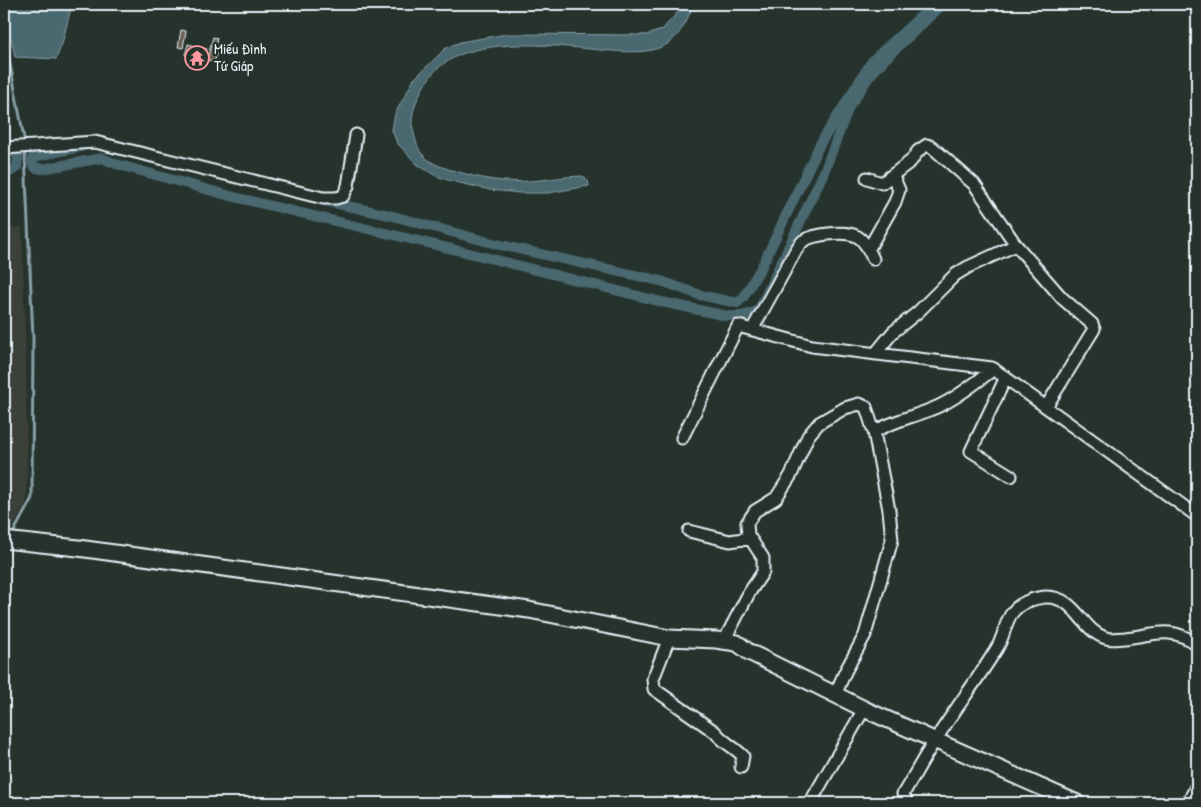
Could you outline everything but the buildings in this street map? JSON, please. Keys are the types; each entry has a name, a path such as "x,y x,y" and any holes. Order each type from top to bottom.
{"street":[{"path":"4,148 95,142 323,198 336,198 343,196 348,186 356,135"},
{"path":"867,178 882,183 911,161 918,151 927,145 932,147 974,184 1016,246 1062,298 1092,324 1094,329 1046,406"},
{"path":"752,330 796,250 804,241 826,234 837,233 857,236 871,255 899,190 893,176"},
{"path":"876,354 893,332 923,307 955,275 968,267 1016,246"},
{"path":"682,438 738,326 812,346 994,369 1197,516"},
{"path":"874,432 885,426 931,410 957,397 994,369"},
{"path":"1006,377 971,451 1011,476"},
{"path":"724,641 749,592 764,572 763,558 748,535 747,523 755,511 776,498 791,475 808,436 819,423 845,408 859,404 866,406 874,432 889,510 892,540 865,635 835,695"},
{"path":"689,531 730,541 750,538"},
{"path":"4,540 78,548 530,610 669,638 737,643 749,652 864,709 1077,803"},
{"path":"903,801 903,794 934,741 998,646 1011,614 1027,601 1046,597 1063,600 1093,630 1104,638 1113,639 1150,633 1178,633 1197,644"},
{"path":"669,638 653,679 654,689 736,749 743,756 741,767"},
{"path":"810,803 864,709"},
{"path":"1188,803 1197,785"}],"shaded area":[{"path":"22,227 27,491 26,503 9,534 4,533 4,229"}],"water":[{"path":"4,4 72,4 62,44 56,59 15,57"},
{"path":"685,4 694,4 681,29 670,42 657,49 626,52 545,45 497,46 475,50 455,57 438,68 423,88 415,105 412,122 419,149 429,161 444,168 503,181 530,181 583,176 588,181 589,186 548,193 490,190 436,176 418,165 397,143 392,130 395,114 414,79 446,48 460,42 507,34 646,35 662,30"}],"waterway":[{"path":"325,201 389,215 496,244 661,281 700,295 737,303 743,298 762,266 820,144 872,61 934,4"},
{"path":"80,147 33,157 31,162 36,168 42,169 102,158 116,164 234,197 469,253 662,302 727,316 741,316 758,310 762,303 824,172 849,107 869,77 886,58 943,4"},
{"path":"4,32 24,138"},
{"path":"4,152 14,151 18,157 17,167 10,172 4,173"},
{"path":"12,535 32,498 33,338 25,154"}],"place":[{"name":"Miếu Đình Tứ Giáp","path":"197,58"}]}
